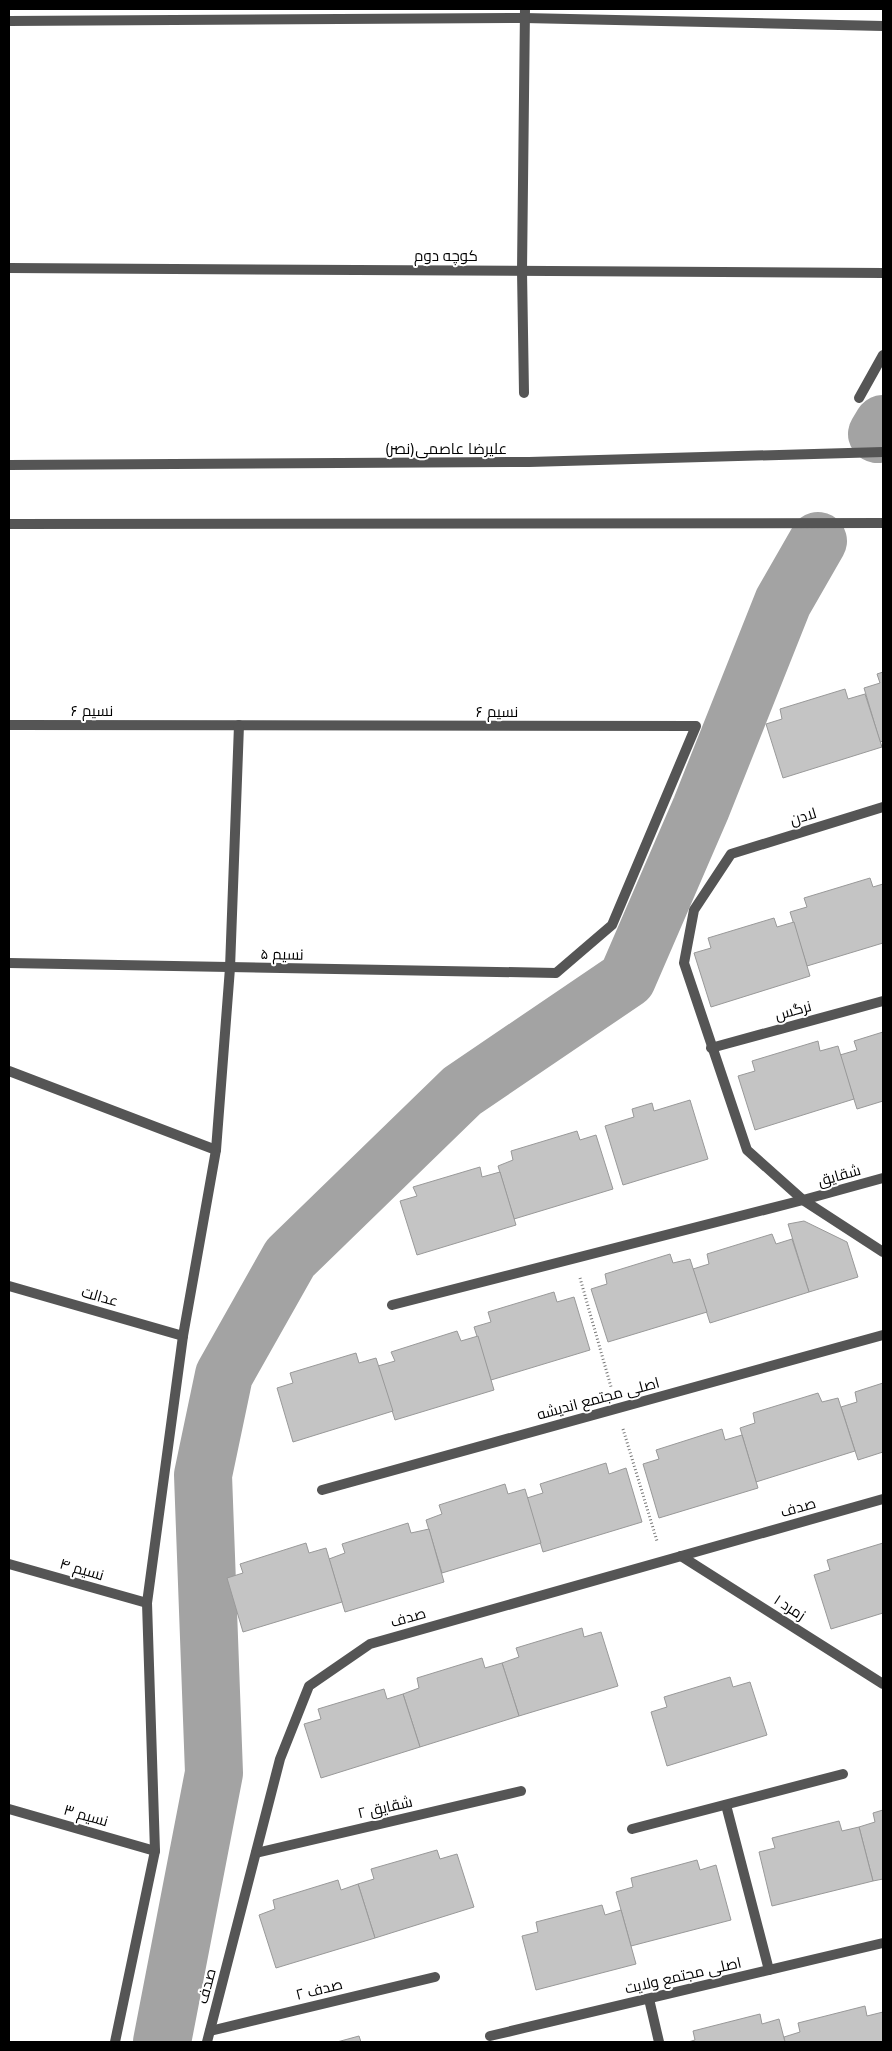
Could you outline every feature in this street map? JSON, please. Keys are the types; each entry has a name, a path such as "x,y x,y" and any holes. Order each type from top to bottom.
{"street":[{"path":"9,21 524,14 883,26"},
{"path":"524,14 522,271 524,393"},
{"name":"کوچه دوم","path":"9,268 883,273"},
{"path":"859,398 883,355"},
{"name":"علیرضا عاصمی(نصر)","path":"9,465 529,462 883,452"},
{"path":"9,524 883,523"},
{"name":"نسیم ۶","path":"9,725 696,726 612,925 556,973"},
{"path":"115,2042 155,1851 147,1603 183,1336 216,1150 230,968 239,725"},
{"name":"لادن","path":"711,1048 684,963 694,910 730,854 883,807"},
{"name":"نسیم ۵","path":"9,963 556,973"},
{"name":"نرگس","path":"711,1048 883,1001"},
{"path":"711,1048 747,1150 803,1200 883,1252"},
{"path":"9,1071 216,1150"},
{"name":"شقایق","path":"392,1305 883,1178"},
{"name":"عدالت","path":"9,1286 183,1336"},
{"name":"اصلی مجتمع اندیشه","path":"322,1490 883,1335"},
{"name":"صدف","path":"207,2042 280,1759 309,1686 370,1644 883,1499"},
{"name":"زمرد ۱","path":"682,1556 883,1684"},
{"name":"نسیم ۴","path":"9,1564 147,1603"},
{"path":"632,1829 843,1774"},
{"name":"شقایق ۲","path":"256,1853 521,1791"},
{"path":"726,1805 769,1970"},
{"name":"نسیم ۳","path":"9,1809 155,1851"},
{"name":"اصلی مجتمع ولایت","path":"490,2036 883,1943"},
{"name":"صدف ۲","path":"210,2031 435,1977"},
{"path":"649,1999 659,2042"}],"path":[{"path":"574,1258 662,1561"}],"building":[{"path":"883,672 883,741 880,742 864,688 880,683 877,674"},
{"path":"845,689 848,699 865,694 882,747 783,778 766,724 782,719 780,709"},
{"path":"870,878 873,887 883,884 883,943 807,966 790,912 807,907 804,898"},
{"path":"774,918 777,927 794,922 810,976 711,1007 694,953 711,948 708,938"},
{"path":"883,1032 883,1101 857,1109 840,1055 857,1050 854,1041"},
{"path":"818,1041 820,1051 838,1046 854,1099 755,1130 738,1076 755,1071 752,1061"},
{"path":"690,1100 708,1159 623,1185 605,1126 634,1117 632,1109 652,1103 654,1111"},
{"path":"577,1131 580,1140 596,1135 613,1189 514,1219 498,1166 513,1160 511,1151"},
{"path":"480,1167 482,1177 500,1172 516,1225 417,1255 400,1201 417,1196 413,1187"},
{"path":"804,1221 847,1242 858,1277 809,1292 788,1224"},
{"path":"772,1234 776,1244 792,1239 809,1292 710,1323 693,1269 709,1264 707,1254"},
{"path":"670,1254 673,1263 690,1259 707,1312 608,1342 591,1289 607,1284 605,1274"},
{"path":"554,1292 557,1302 574,1297 590,1350 491,1380 474,1327 491,1322 488,1312"},
{"path":"457,1331 461,1341 478,1336 494,1390 395,1420 378,1366 395,1361 391,1352"},
{"path":"356,1353 359,1363 376,1358 393,1411 293,1442 277,1388 293,1383 290,1373"},
{"path":"883,1383 883,1452 858,1460 841,1407 857,1402 855,1392"},
{"path":"818,1393 822,1402 838,1398 855,1451 756,1482 740,1428 755,1423 753,1413"},
{"path":"722,1429 725,1440 742,1435 758,1488 659,1518 643,1464 659,1459 656,1450"},
{"path":"606,1463 609,1474 626,1468 642,1522 543,1552 527,1498 543,1493 540,1484"},
{"path":"505,1484 508,1494 525,1489 541,1543 442,1573 426,1520 442,1514 439,1505"},
{"path":"408,1523 411,1533 429,1529 444,1582 345,1612 329,1559 345,1553 342,1544"},
{"path":"306,1543 309,1553 326,1548 342,1602 243,1632 227,1578 243,1573 240,1564"},
{"path":"883,1543 883,1613 831,1629 814,1575 830,1570 827,1560"},
{"path":"582,1628 584,1637 601,1632 618,1686 519,1716 502,1663 519,1657 516,1648"},
{"path":"482,1658 485,1668 502,1663 519,1716 420,1747 403,1694 419,1688 417,1678"},
{"path":"730,1677 733,1687 750,1682 767,1735 667,1766 651,1712 667,1707 664,1697"},
{"path":"384,1689 387,1699 403,1694 420,1747 321,1778 304,1724 321,1719 318,1709"},
{"path":"883,1810 883,1879 873,1881 859,1827 875,1822 873,1813"},
{"path":"839,1821 842,1831 859,1827 873,1881 772,1906 759,1852 775,1848 772,1838"},
{"path":"437,1850 440,1859 457,1854 474,1907 375,1938 358,1884 374,1879 371,1869"},
{"path":"697,1860 700,1870 716,1865 731,1920 631,1946 616,1892 633,1887 631,1878"},
{"path":"338,1880 341,1890 358,1884 375,1938 276,1968 259,1915 275,1909 273,1900"},
{"path":"602,1905 605,1915 621,1910 636,1964 536,1990 522,1936 538,1932 536,1922"},
{"path":"865,2006 867,2016 883,2012 883,2042 785,2042 784,2037 800,2032 798,2023"},
{"path":"760,2014 762,2024 779,2019 785,2042 688,2042 695,2040 693,2031"},
{"path":"359,2036 361,2042 337,2042"}],"waterway":[{"path":"877,434 883,424"},
{"path":"162,2042 214,1773 203,1475 224,1375 290,1258 462,1091 627,979 701,808 783,602 818,541"}]}
